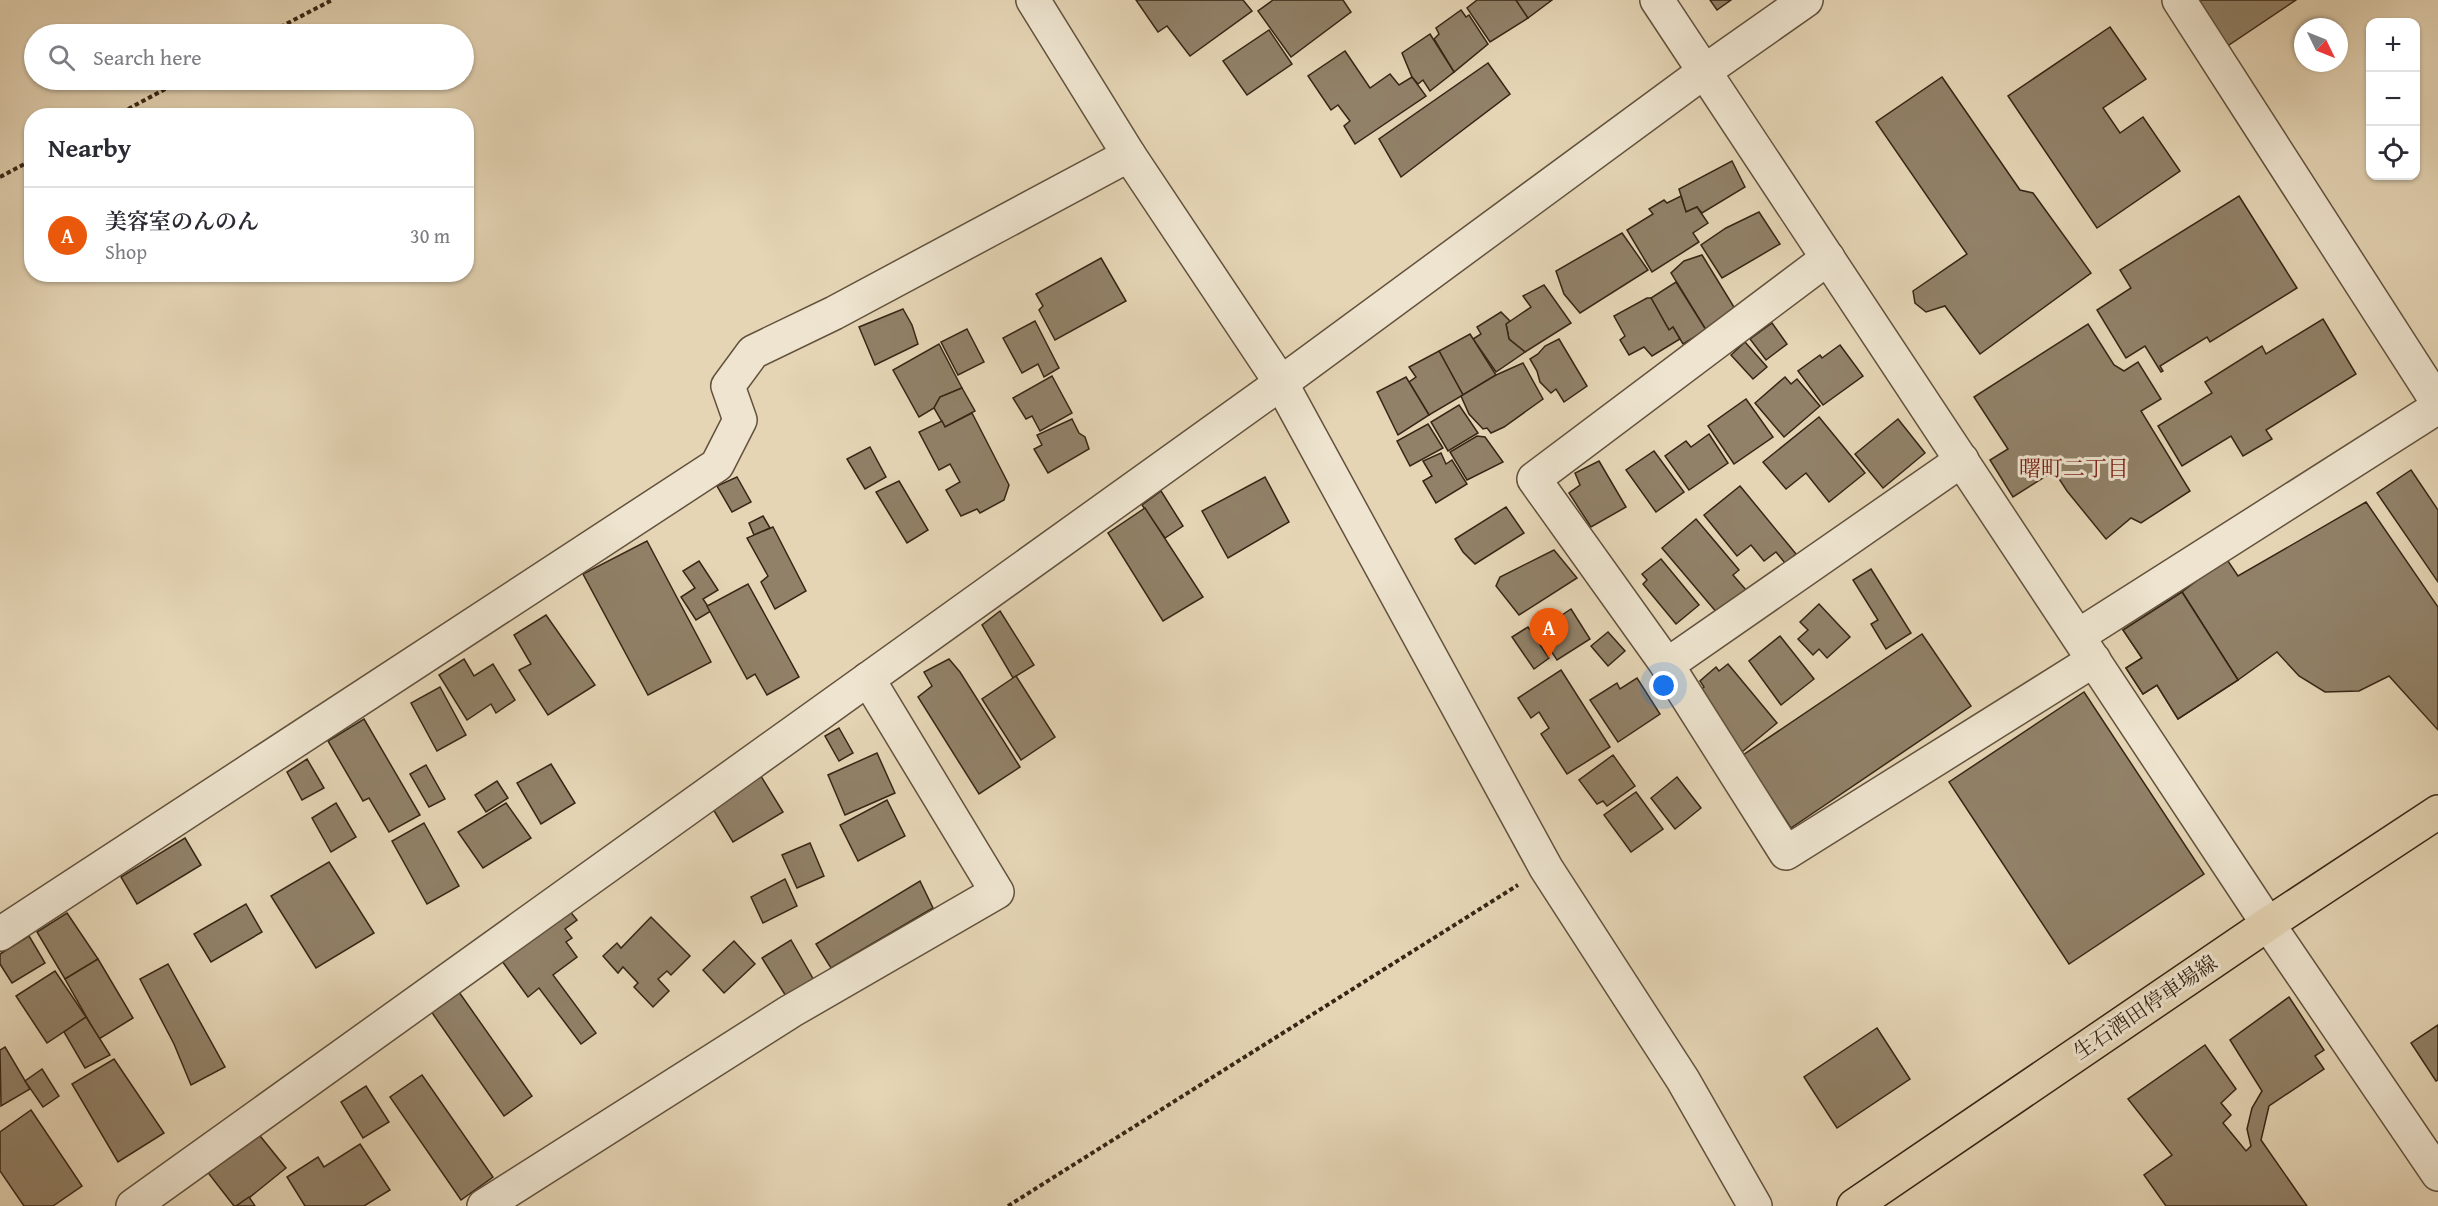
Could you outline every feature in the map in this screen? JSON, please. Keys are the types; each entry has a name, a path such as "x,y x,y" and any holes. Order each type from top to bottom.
{"main road":[{"name":"生石酒田停車場線","path":"1854,1206 2268,924 2438,812"}],"street":[{"path":"1033,0 1129,155 1281,383 1546,868 1683,1080 1755,1206"},
{"path":"1657,0 2268,924 2434,1158"},
{"path":"133,1206 1281,383 1705,71 1806,0"},
{"path":"1828,258 1534,479 1667,665 1786,853 2438,405 2180,0"},
{"path":"0,934 717,465 740,420 728,386 753,352 834,313 1129,155"},
{"path":"1667,665 1962,460"},
{"path":"484,1206 790,1011 997,892 868,679"}],"path":[{"path":"286,24 332,0"},
{"path":"130,108 163,90"},
{"path":"0,177 24,164"},
{"path":"1008,1206 1546,868"}],"building":[{"path":"1136,0 1243,0 1252,11 1190,56 1167,26 1158,32"},
{"path":"1273,0 1343,0 1351,12 1291,57 1258,11"},
{"path":"1477,0 1516,0 1528,18 1490,42 1467,8"},
{"path":"1516,0 1552,0 1528,18"},
{"path":"1710,0 1731,0 1717,10"},
{"path":"2194,0 2296,0 2226,47"},
{"path":"1461,10 1466,17 1469,15 1488,44 1454,72 1434,39 1439,34 1436,28"},
{"path":"2110,27 2146,79 2103,108 2120,133 2143,117 2180,171 2097,228 2008,96"},
{"path":"1269,30 1292,64 1247,95 1223,61"},
{"path":"1430,34 1454,72 1430,91 1423,80 1418,84 1412,77 1402,53"},
{"path":"1345,51 1370,88 1390,74 1399,85 1412,77 1426,96 1355,144 1344,126 1350,121 1338,105 1331,110 1308,76"},
{"path":"1488,63 1510,94 1401,177 1379,139"},
{"path":"1942,77 2020,190 2033,193 2091,273 1980,354 1945,306 1926,312 1915,303 1913,291 1967,254 1876,122"},
{"path":"1732,161 1745,187 1702,213 1697,207 1686,212 1679,189"},
{"path":"1681,196 1686,212 1697,207 1708,223 1693,233 1699,242 1652,272 1627,230 1653,214 1649,209 1664,200 1667,203"},
{"path":"2239,196 2297,288 2210,342 2207,337 2160,366 2163,371 2161,372 2145,346 2126,358 2097,310 2131,288 2120,270"},
{"path":"1759,212 1780,244 1722,278 1701,245 1726,228"},
{"path":"1622,233 1648,270 1580,313 1564,294 1556,271"},
{"path":"1702,255 1737,312 1706,330 1671,273 1684,261"},
{"path":"1101,258 1126,301 1055,340 1039,310 1043,306 1036,294"},
{"path":"1676,282 1706,330 1683,344 1673,327 1669,330 1651,298"},
{"path":"1544,285 1571,323 1525,352 1509,339 1506,324 1531,307 1523,296"},
{"path":"1651,298 1669,330 1673,327 1680,339 1652,356 1644,347 1629,355 1620,340 1625,336 1614,316"},
{"path":"903,309 912,325 918,344 875,365 859,327"},
{"path":"1501,312 1510,321 1506,324 1509,339 1525,352 1496,372 1473,339 1481,334 1477,327"},
{"path":"2323,319 2356,374 2266,430 2272,439 2243,456 2231,436 2182,466 2158,426 2212,393 2205,382 2262,346 2266,354"},
{"path":"1035,321 1059,368 1044,377 1038,364 1022,373 1003,338"},
{"path":"1772,323 1787,344 1766,360 1750,339"},
{"path":"2088,324 2114,365 2124,371 2138,362 2161,399 2141,411 2190,491 2141,523 2131,518 2106,539 2067,491 2054,471 2013,497 1990,460 2008,449 1974,397"},
{"path":"967,329 984,362 958,375 941,342"},
{"path":"1470,334 1496,375 1463,395 1439,351"},
{"path":"1559,339 1587,386 1564,402 1556,389 1551,393 1540,382 1530,359 1545,346"},
{"path":"1745,342 1767,367 1753,379 1731,355"},
{"path":"939,344 962,388 940,397 934,408 919,417 893,370"},
{"path":"1840,345 1863,376 1823,405 1798,371 1820,355 1822,358"},
{"path":"1439,351 1463,395 1429,415 1409,382 1416,377 1409,367"},
{"path":"1523,363 1543,399 1504,427 1491,433 1487,428 1483,429 1469,414 1461,396 1496,375"},
{"path":"1052,376 1072,413 1040,431 1032,416 1026,419 1013,398"},
{"path":"1406,377 1429,415 1398,435 1377,392"},
{"path":"1785,377 1791,384 1797,379 1820,406 1784,437 1755,403"},
{"path":"962,388 975,411 945,427 934,408 940,397"},
{"path":"1746,399 1773,437 1734,464 1708,426"},
{"path":"1459,405 1478,433 1448,451 1431,422"},
{"path":"972,413 1009,485 1004,500 980,513 977,509 961,516 946,490 960,482 950,464 939,470 919,432 942,421 945,427"},
{"path":"1819,417 1865,473 1829,502 1806,473 1786,489 1763,462"},
{"path":"1072,419 1079,433 1085,437 1089,449 1048,473 1034,449 1042,445 1037,435"},
{"path":"1898,419 1925,453 1883,488 1855,454"},
{"path":"1428,424 1443,448 1410,466 1397,441"},
{"path":"1709,434 1728,463 1689,490 1665,456 1686,441 1691,447"},
{"path":"1477,436 1485,437 1503,462 1467,480 1450,452"},
{"path":"870,447 886,477 865,489 847,459"},
{"path":"1654,451 1684,492 1656,512 1626,470"},
{"path":"1441,453 1446,464 1452,460 1467,484 1436,503 1423,481 1432,476 1423,461"},
{"path":"1599,461 1626,507 1591,527 1569,493 1580,485 1575,473"},
{"path":"2411,470 2438,510 2438,582 2377,493"},
{"path":"737,477 751,502 732,512 717,486"},
{"path":"1265,477 1289,522 1228,558 1202,511"},
{"path":"899,481 928,530 907,543 876,492"},
{"path":"1740,486 1796,554 1785,563 1776,552 1764,561 1751,545 1737,556 1704,515"},
{"path":"1161,491 1183,526 1165,538 1142,505"},
{"path":"2366,502 2438,607 2438,730 2389,676 2359,691 2325,692 2299,676 2277,652 2238,680 2182,592 2226,558 2238,576"},
{"path":"1506,507 1524,533 1475,564 1463,552 1455,539"},
{"path":"1145,508 1203,597 1163,621 1108,533"},
{"path":"763,516 770,528 754,535 749,523"},
{"path":"1696,519 1739,570 1733,575 1746,590 1718,614 1662,548"},
{"path":"773,527 806,591 775,609 761,582 768,576 747,538"},
{"path":"647,541 711,662 648,695 583,574"},
{"path":"1554,550 1577,578 1519,615 1496,586 1500,577"},
{"path":"1661,559 1699,605 1676,624 1643,584 1647,580 1642,574"},
{"path":"699,561 718,590 703,599 711,611 696,620 681,597 695,588 683,571"},
{"path":"1871,569 1911,633 1886,649 1871,624 1878,620 1853,580"},
{"path":"748,584 799,677 767,695 755,674 747,679 707,606"},
{"path":"2182,592 2238,680 2178,719 2157,685 2143,694 2126,668 2142,658 2123,630"},
{"path":"2182,592 2238,680 2178,719 2157,685 2143,694 2126,668 2142,658 2123,630"},
{"path":"1819,604 1850,637 1827,658 1819,649 1813,655 1798,639 1808,630 1800,622"},
{"path":"1571,609 1590,639 1557,660 1538,631"},
{"path":"1000,611 1034,665 1013,678 982,625"},
{"path":"546,615 595,685 548,715 519,670 531,664 514,635"},
{"path":"1528,627 1549,658 1534,669 1512,637"},
{"path":"1608,632 1625,651 1608,666 1591,646"},
{"path":"1922,634 1971,706 1791,828 1743,755"},
{"path":"1780,636 1814,679 1781,705 1749,661"},
{"path":"464,659 474,676 493,664 515,700 496,713 491,704 467,720 439,675"},
{"path":"949,659 960,672 1020,767 979,794 918,697 932,686 924,672"},
{"path":"1728,664 1777,723 1742,752 1695,694 1704,687 1700,681 1716,667 1719,671"},
{"path":"1561,670 1610,747 1567,774 1541,734 1549,728 1539,712 1531,718 1518,698"},
{"path":"1016,676 1055,737 1021,760 982,699"},
{"path":"1637,678 1660,714 1618,742 1590,700 1617,683 1620,689"},
{"path":"440,687 466,735 437,751 411,703"},
{"path":"2084,692 2204,874 2069,964 1949,782"},
{"path":"364,719 420,815 389,832 369,798 363,801 328,741"},
{"path":"839,728 853,753 839,761 825,736"},
{"path":"877,753 895,793 845,815 828,775"},
{"path":"1613,755 1635,786 1607,806 1603,801 1597,804 1579,780"},
{"path":"307,759 324,788 302,800 287,772"},
{"path":"751,760 783,812 733,842 702,791"},
{"path":"551,764 575,803 541,824 517,783"},
{"path":"426,765 445,799 429,807 410,774"},
{"path":"1677,777 1701,808 1675,829 1651,798"},
{"path":"497,781 508,798 486,812 475,795"},
{"path":"1636,792 1663,829 1631,852 1604,815"},
{"path":"887,800 905,836 858,861 840,825"},
{"path":"336,803 356,837 331,852 312,818"},
{"path":"506,803 531,838 483,868 458,832"},
{"path":"424,823 459,886 427,904 392,841"},
{"path":"185,838 201,865 137,904 121,877"},
{"path":"810,843 824,876 797,888 782,855"},
{"path":"329,862 374,933 316,968 271,896"},
{"path":"785,879 797,906 763,923 751,897"},
{"path":"920,881 933,908 831,968 816,944"},
{"path":"561,900 577,920 565,929 572,938 566,942 577,957 553,975 596,1033 581,1044 539,988 528,997 494,950"},
{"path":"246,904 262,932 211,962 194,934"},
{"path":"67,913 98,959 65,979 37,932"},
{"path":"651,917 690,956 671,975 667,971 658,979 669,991 653,1007 634,987 638,983 623,967 618,973 603,956 617,943 621,948"},
{"path":"29,936 45,963 12,983 0,964 0,954"},
{"path":"791,940 815,982 789,1001 762,958"},
{"path":"734,941 755,964 724,993 703,970"},
{"path":"98,959 133,1018 99,1039 65,979"},
{"path":"168,964 225,1067 191,1085 174,1044 140,979"},
{"path":"55,971 86,1017 47,1043 16,996"},
{"path":"447,975 532,1096 504,1116 419,994"},
{"path":"2289,997 2324,1050 2315,1056 2324,1069 2269,1106 2261,1140 2307,1206 2166,1206 2144,1175 2172,1155 2128,1099 2205,1045 2236,1089 2221,1103 2231,1115 2223,1123 2246,1151 2251,1146 2247,1129 2252,1108 2262,1091 2230,1040"},
{"path":"86,1017 110,1055 85,1068 64,1032"},
{"path":"2438,1025 2438,1080 2436,1081 2411,1043"},
{"path":"1877,1028 1910,1079 1837,1128 1804,1077"},
{"path":"5,1047 30,1089 1,1106 0,1050"},
{"path":"114,1059 164,1133 118,1162 72,1084"},
{"path":"42,1069 59,1096 43,1107 25,1081"},
{"path":"422,1075 493,1177 461,1200 390,1097"},
{"path":"366,1086 389,1122 363,1138 341,1102"},
{"path":"31,1110 82,1186 53,1206 24,1206 0,1171 0,1132"},
{"path":"252,1126 286,1168 239,1206 234,1206 202,1165"},
{"path":"360,1144 390,1190 364,1206 305,1206 287,1177 318,1157 324,1167"},
{"path":"249,1197 255,1206 236,1206"}],"place":[{"name":"美容室のんのん","path":"1549,658"}],"district":[{"name":"曙町二丁目","path":"2074,468"}]}
